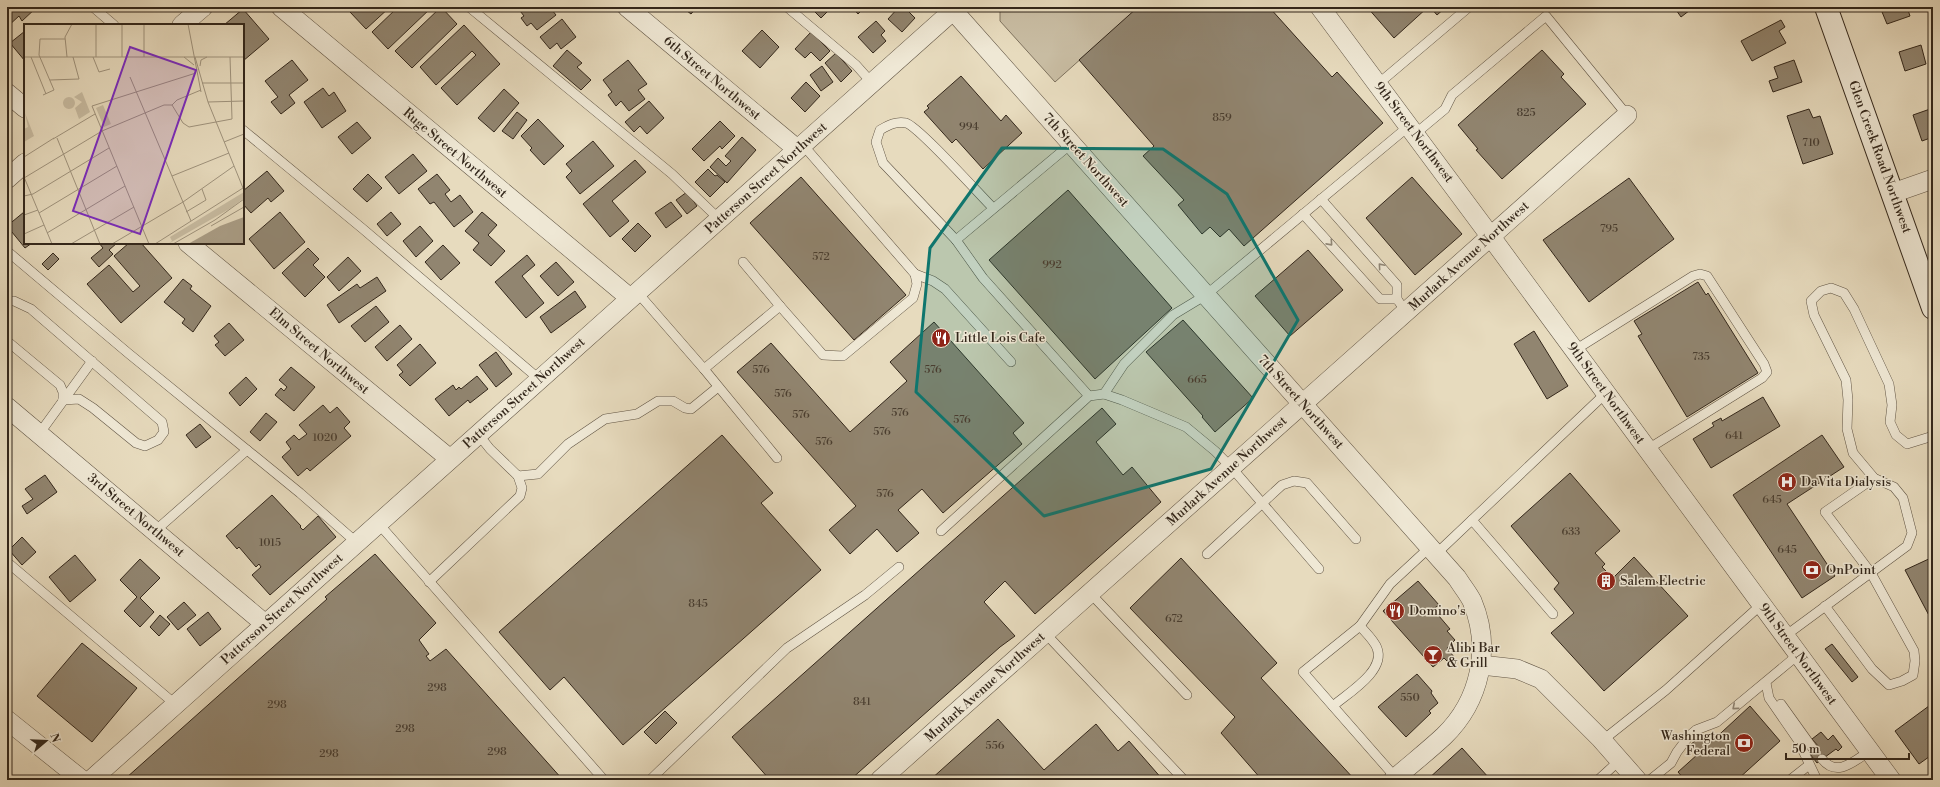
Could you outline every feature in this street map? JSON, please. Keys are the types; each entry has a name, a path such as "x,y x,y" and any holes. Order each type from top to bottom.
{"main road":[{"name":"Glen Creek Road Northwest","path":"1826,7 1933,308"}],"street":[{"path":"183,24 203,7"},
{"name":"Ruge Street Northwest","path":"281,7 633,295"},
{"name":"6th Street Northwest","path":"627,7 800,147"},
{"name":"Patterson Street Northwest","path":"91,780 872,83 954,8"},
{"name":"7th Street Northwest","path":"954,8 1457,578 1472,600 1479,621 1483,644 1477,684 1469,704 1445,735 1395,779"},
{"name":"9th Street Northwest","path":"1325,9 1378,84 1891,780"},
{"path":"7,93 24,107"},
{"name":"Murlark Avenue Northwest","path":"880,780 1303,403 1402,306 1492,237 1627,115"},
{"path":"7,179 24,164"},
{"path":"1893,192 1933,179"},
{"name":"Elm Street Northwest","path":"189,244 450,459"},
{"name":"3rd Street Northwest","path":"7,407 265,624"},
{"path":"1481,665 1517,670 1541,679 1603,740 1637,780"},
{"path":"7,720 82,780"}],"lane":[{"path":"93,7 113,24"},
{"path":"469,7 672,174 719,219"},
{"path":"787,7 856,65 872,83"},
{"path":"1378,84 1469,7"},
{"path":"1104,394 1124,364 1174,315 1206,295 1322,199 1412,130 1444,109 1452,95 1546,16 1627,115"},
{"path":"993,208 924,137 908,123 896,122 880,130 876,142 883,164 956,240 983,278 1089,396"},
{"path":"244,131 363,229 539,379"},
{"path":"956,240 1072,143"},
{"path":"800,147 915,274 933,281 945,289 1011,362"},
{"path":"1322,199 1397,285 1402,306"},
{"path":"1303,214 1380,299 1402,306"},
{"path":"7,251 356,542"},
{"path":"743,262 823,355 844,356 913,298 917,284 915,274"},
{"path":"1575,350 1693,276 1700,274 1707,276 1764,364 1767,372 1762,378 1648,449"},
{"path":"1785,636 1907,546 1912,533 1903,498 1894,486 1874,478 1853,453 1847,429 1848,400 1846,380 1814,315 1811,301 1821,291 1831,288 1844,293 1854,309 1890,384 1892,405 1890,422 1896,435 1907,444 1933,436"},
{"path":"633,295 704,369 777,458"},
{"path":"7,301 14,301 31,309 92,360 162,422 164,432 158,440 145,446 136,443 94,408 79,399 63,400"},
{"path":"704,369 780,306"},
{"path":"7,341 60,385 63,392 63,400"},
{"path":"39,434 92,360"},
{"path":"518,476 538,474 568,444 606,419 637,414 658,401 673,401 691,409 718,387"},
{"path":"1395,779 1303,672 1360,626 1390,584 1472,520 1606,393"},
{"path":"941,531 1089,396 1104,394 1186,427 1231,467 1319,569"},
{"path":"429,582 520,496 522,488 518,476 490,449 478,434"},
{"path":"155,531 247,450"},
{"path":"1825,606 1872,670 1889,685 1902,681 1913,675 1915,661 1914,651 1871,573 1825,512 1874,478"},
{"path":"1207,554 1261,502 1282,485 1294,481 1307,484 1356,539"},
{"path":"1472,520 1553,614"},
{"path":"378,523 604,780"},
{"path":"7,562 175,704"},
{"path":"650,780 787,648 865,596 899,567"},
{"path":"1090,593 1187,695"},
{"path":"1603,740 1666,690 1762,604"},
{"path":"1333,706 1373,672 1378,662 1379,657 1376,646 1360,626"},
{"path":"1045,633 1184,780"},
{"path":"1650,780 1671,763 1689,736 1696,730 1717,722 1766,683 1799,654"},
{"path":"1766,683 1814,750"},
{"path":"1766,683 1770,698 1798,740 1817,780"},
{"path":"1822,759 1828,766 1834,769 1845,766 1870,751"},
{"path":"1598,780 1620,760"},
{"path":"1790,780 1809,765"}],"highlighted area":[{"path":"1002,148 1163,149 1227,194 1298,320 1211,469 1044,516 916,392 930,248"}],"shaded area":[{"path":"1000,7 1139,7 1055,82 1000,21"}],"building":[{"path":"7,7 37,7 22,21 19,16 7,27"},
{"path":"355,7 390,7 366,29 350,12"},
{"path":"398,7 432,7 388,49 372,32"},
{"path":"441,7 457,24 412,68 395,51"},
{"path":"517,7 555,7 552,10 556,15 537,30 531,23 527,26 521,18 524,16"},
{"path":"682,7 697,7 691,14"},
{"path":"810,7 832,7 821,18"},
{"path":"852,7 865,7 858,14"},
{"path":"899,7 904,7 915,18 902,32 888,19"},
{"path":"1138,7 1269,7 1332,77 1337,72 1383,123 1244,246 1229,229 1220,237 1210,227 1202,234 1178,205 1184,200 1143,156 1154,146 1079,60"},
{"path":"1367,7 1428,7 1394,38"},
{"path":"1430,7 1446,7 1437,15"},
{"path":"1674,7 1694,7 1681,17"},
{"path":"1880,7 1907,7 1910,16 1887,24"},
{"path":"243,9 269,39 244,60 244,24 225,24"},
{"path":"562,19 576,37 561,49 557,43 550,49 540,37"},
{"path":"1781,20 1785,27 1779,31 1786,43 1752,61 1741,41"},
{"path":"876,21 885,31 881,35 886,41 873,53 858,37"},
{"path":"464,25 500,64 457,105 441,88 476,55 472,51 436,85 420,67"},
{"path":"762,30 779,47 760,68 742,51"},
{"path":"24,32 24,60 10,43"},
{"path":"811,32 830,51 820,61 811,52 805,58 795,49"},
{"path":"1921,45 1926,64 1905,71 1899,52"},
{"path":"567,50 582,63 577,67 591,80 581,90 553,66"},
{"path":"1542,50 1564,74 1561,77 1586,104 1502,179 1476,150 1478,149 1458,125"},
{"path":"836,53 852,71 841,82 825,63"},
{"path":"292,60 308,80 289,95 295,103 281,114 271,102 278,97 265,81"},
{"path":"628,60 647,84 638,90 645,99 629,111 621,101 616,106 608,95 612,92 603,80"},
{"path":"1794,60 1802,82 1773,92 1769,81 1778,78 1774,67"},
{"path":"822,66 833,82 821,91 810,75"},
{"path":"961,76 1001,121 1006,115 1022,133 983,169 956,139 952,143 924,112 929,108 927,106"},
{"path":"806,82 820,96 805,112 791,98"},
{"path":"323,88 329,96 334,92 346,111 322,128 304,102"},
{"path":"504,89 519,103 494,132 478,118"},
{"path":"649,101 664,118 647,134 640,126 634,132 625,122"},
{"path":"1933,108 1933,137 1922,141 1913,115"},
{"path":"1809,109 1813,118 1820,116 1833,154 1803,164 1787,116"},
{"path":"517,112 527,120 513,139 502,131"},
{"path":"538,119 564,146 544,165 530,150 532,148 521,136"},
{"path":"720,121 735,136 722,149 720,146 704,161 692,149"},
{"path":"357,122 371,138 352,154 338,137"},
{"path":"742,137 756,150 727,183 710,167 718,158 726,166 731,161 725,156"},
{"path":"593,141 614,166 580,194 566,177 572,171 566,164"},
{"path":"413,154 427,171 399,194 385,177"},
{"path":"635,160 646,172 612,201 629,221 610,237 583,204"},
{"path":"708,169 715,176 717,175 725,182 710,197 695,182"},
{"path":"267,171 284,191 271,202 268,198 251,213 244,205 244,190"},
{"path":"368,174 382,188 367,202 353,189"},
{"path":"437,174 450,190 445,194 451,202 460,195 473,212 454,227 434,202 430,204 418,189"},
{"path":"801,177 906,295 854,340 750,223"},
{"path":"1412,177 1462,234 1415,275 1366,218"},
{"path":"1629,178 1674,239 1589,302 1543,240"},
{"path":"1068,190 1172,308 1095,379 989,260"},
{"path":"687,192 697,206 687,214 676,200"},
{"path":"671,202 682,216 666,228 655,213"},
{"path":"24,212 24,244 31,244 25,248 7,226"},
{"path":"280,212 305,242 274,269 249,239"},
{"path":"391,212 401,224 387,236 377,224"},
{"path":"482,212 497,225 488,235 505,251 491,266 473,250 479,243 465,231"},
{"path":"638,223 651,236 635,252 622,239"},
{"path":"420,226 433,241 416,257 403,241"},
{"path":"100,244 116,244 109,250 113,254 99,267 91,258 103,248"},
{"path":"128,244 142,244 172,278 121,323 87,284 109,265 133,292 140,286 114,256"},
{"path":"443,245 460,263 441,280 425,262"},
{"path":"308,248 319,259 313,265 325,277 305,297 282,273"},
{"path":"1308,250 1343,290 1290,336 1255,296"},
{"path":"53,253 59,259 48,270 42,264"},
{"path":"527,255 535,265 522,276 544,303 526,318 495,282"},
{"path":"348,257 361,271 339,291 327,277"},
{"path":"556,262 574,282 558,296 540,276"},
{"path":"377,277 386,291 339,323 327,305 357,284 360,288"},
{"path":"183,279 192,286 190,289 211,306 193,332 182,323 185,319 164,302"},
{"path":"1698,282 1706,295 1708,293 1758,373 1687,417 1638,336 1642,334 1634,321"},
{"path":"575,291 586,307 551,333 540,317"},
{"path":"376,306 389,322 365,342 351,326"},
{"path":"1183,320 1253,398 1215,432 1202,417 1203,416 1146,352"},
{"path":"934,322 1024,423 1013,433 1022,444 943,513 922,489 898,510 919,533 897,552 877,529 850,554 829,530 856,506 737,372 771,343 850,432 907,381 890,362"},
{"path":"229,323 244,340 225,356 215,345 219,342 214,336"},
{"path":"400,325 412,339 387,361 375,347"},
{"path":"1534,331 1568,386 1547,399 1514,344"},
{"path":"420,344 436,363 410,386 399,375 403,372 397,365"},
{"path":"496,352 512,374 496,387 479,365"},
{"path":"291,367 315,387 294,411 275,395 281,388 284,391 287,387 279,380"},
{"path":"477,376 488,389 470,403 468,400 449,416 435,399 453,385 456,390 459,387 461,389"},
{"path":"246,377 257,389 240,406 229,393"},
{"path":"1763,397 1780,426 1711,468 1693,439 1714,426 1712,423 1721,418 1722,421"},
{"path":"323,405 330,413 337,407 350,422 344,428 351,436 310,471 307,468 298,476 282,457 291,449 286,442 294,435 299,440 307,434 299,425"},
{"path":"1102,408 1116,424 1096,442 1123,475 1132,467 1161,502 1035,614 1005,581 984,602 1015,636 1000,647 850,780 770,780 732,737"},
{"path":"266,413 277,422 260,441 250,432"},
{"path":"200,424 211,437 196,448 186,435"},
{"path":"722,435 773,493 761,503 821,570 623,745 564,677 550,690 499,632"},
{"path":"1822,435 1844,467 1787,504 1835,576 1802,598 1733,495"},
{"name":"Salem Electric","path":"1570,473 1620,531 1595,553 1605,564 1602,567 1613,578 1634,557 1688,616 1604,691 1551,633 1574,613 1554,589 1559,583 1511,526"},
{"path":"45,475 57,492 27,514 22,506 33,499 25,489"},
{"path":"272,495 303,530 318,516 336,537 270,595 252,575 261,567 259,564 256,567 239,547 237,549 226,536"},
{"path":"22,537 36,552 22,565 9,550"},
{"path":"375,554 436,623 419,640 429,654 426,656 430,661 446,649 563,780 128,780 126,778 327,599 325,597"},
{"path":"75,555 96,580 70,602 49,577"},
{"path":"1933,557 1933,623 1905,570"},
{"path":"1181,558 1277,663 1261,678 1355,780 1262,780 1221,733 1235,717 1130,608"},
{"path":"140,559 160,578 140,598 154,612 140,627 124,611 137,597 120,580"},
{"path":"1418,581 1439,605 1433,609 1450,629 1447,631 1455,640 1447,648 1454,657 1448,662 1444,658 1433,667 1383,611"},
{"path":"184,602 196,615 178,630 167,617"},
{"path":"208,612 221,629 200,646 187,629"},
{"path":"160,615 170,624 159,636 150,627"},
{"path":"82,643 137,688 92,742 37,696"},
{"path":"1832,644 1858,677 1852,682 1825,649"},
{"path":"1417,674 1432,691 1431,693 1438,703 1429,711 1431,713 1406,737 1378,707"},
{"path":"1933,703 1933,754 1919,764 1895,731"},
{"name":"Washington Federal","path":"1750,706 1780,741 1737,780 1685,780 1678,772 1698,754 1690,745 1701,736 1708,745"},
{"path":"665,711 677,723 656,744 644,732"},
{"path":"998,719 1044,770 1096,724 1118,751 1129,741 1163,780 930,780"},
{"path":"1821,732 1828,740 1833,735 1842,747 1838,751 1836,749 1817,763 1810,754 1819,747 1812,739"},
{"path":"1462,748 1489,778 1487,780 1427,780"}],"place":[{"name":"Little Lois Cafe","path":"941,338"},
{"name":"DaVita Dialysis","path":"1787,482"},
{"name":"OnPoint","path":"1812,570"},
{"name":"Salem Electric","path":"1606,581"},
{"name":"Domino's","path":"1395,611"},
{"name":"Alibi Bar & Grill","path":"1433,655"},
{"name":"Washington Federal","path":"1744,743"}]}
